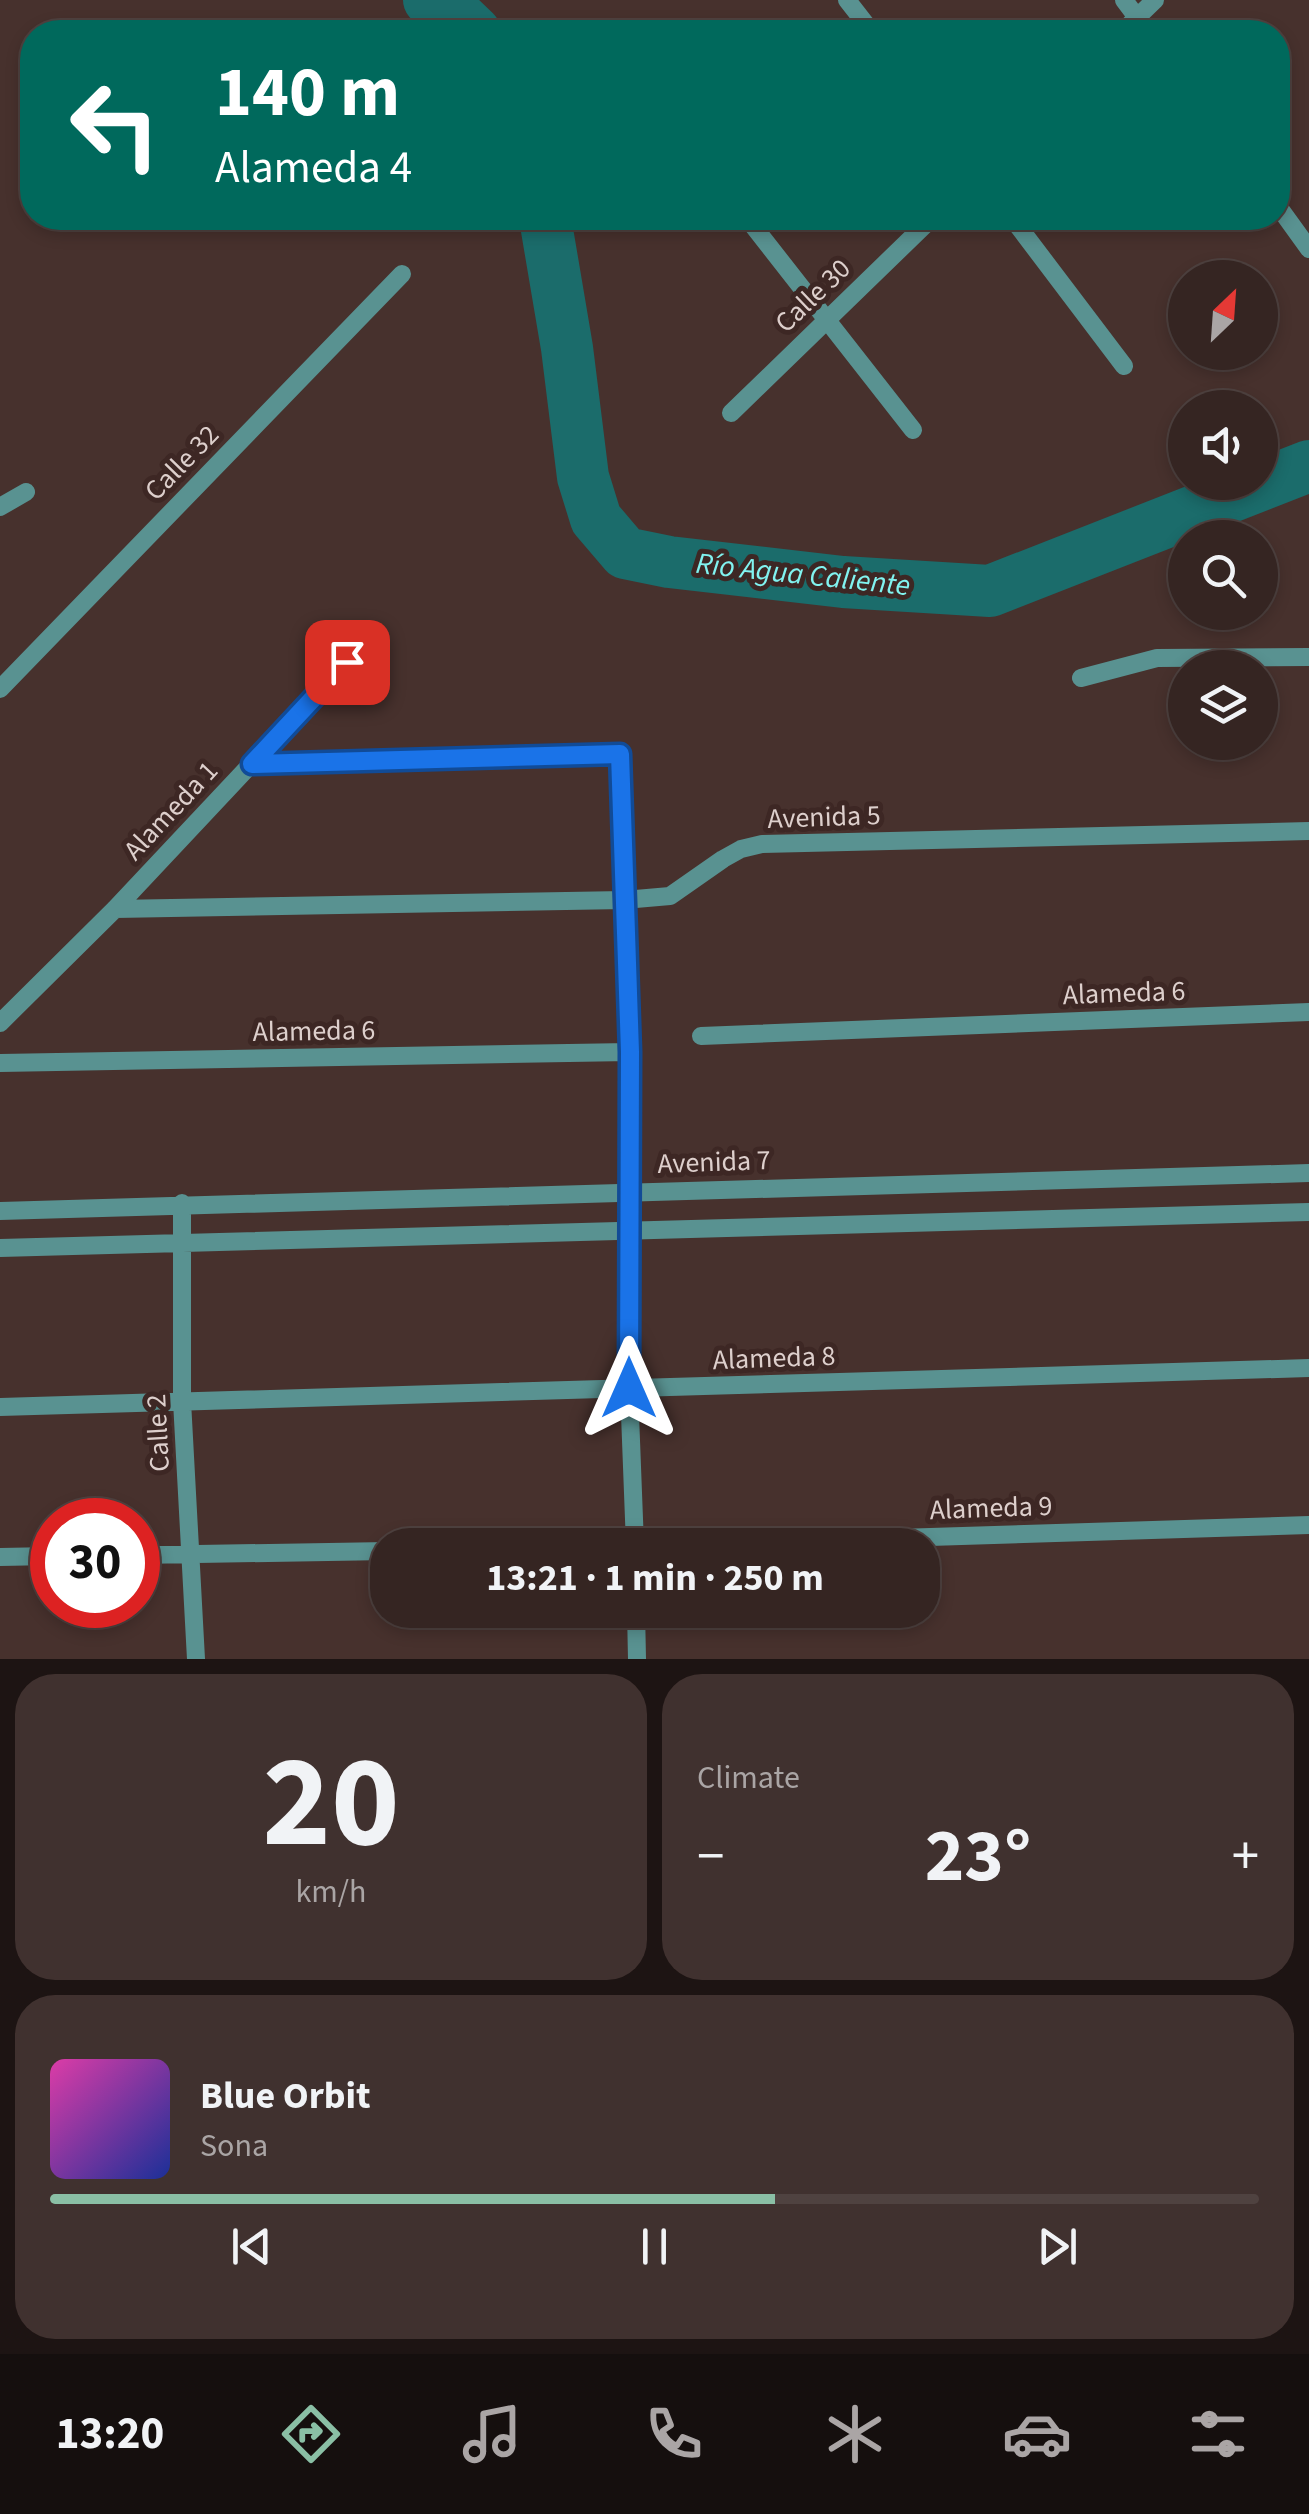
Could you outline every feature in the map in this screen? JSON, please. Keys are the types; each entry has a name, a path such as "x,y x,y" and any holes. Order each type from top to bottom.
{"street":[{"path":"847,0 863,20"},
{"path":"1124,0 1139,20"},
{"path":"1290,223 1309,249"},
{"path":"757,230 913,430"},
{"name":"Calle 30","path":"731,413 920,230"},
{"path":"1021,230 1124,366"},
{"name":"Calle 32","path":"0,689 402,274"},
{"path":"0,507 26,492"},
{"path":"1081,678 1157,658 1309,657 1309,677"},
{"name":"Alameda 1","path":"0,1023 115,909 347,662"},
{"path":"252,764 620,754 630,1052 629,1388 634,1528"},
{"name":"Avenida 5","path":"115,909 624,900 670,896 741,849 762,844 1309,831"},
{"name":"Alameda 6","path":"701,1036 1309,1012"},
{"name":"Alameda 6","path":"0,1063 630,1052"},
{"name":"Avenida 7","path":"0,1210 1309,1173"},
{"name":"Calle 2","path":"182,1203 182,1401 196,1659"},
{"path":"0,1248 1309,1212"},
{"name":"Alameda 8","path":"0,1407 1309,1368"},
{"name":"Alameda 9","path":"940,1536 1309,1524"},
{"path":"160,1555 370,1550"},
{"path":"0,1557 30,1556"},
{"path":"637,1628 638,1659"}],"waterway":[{"name":"Río Agua Caliente","path":"429,0 462,20"},
{"name":"Río Agua Caliente","path":"547,230 583,477 596,519 625,553 669,562 843,582 990,591 1309,466"}],"route":[{"path":"347,662 252,764 620,754 630,1052 629,1388"}]}
